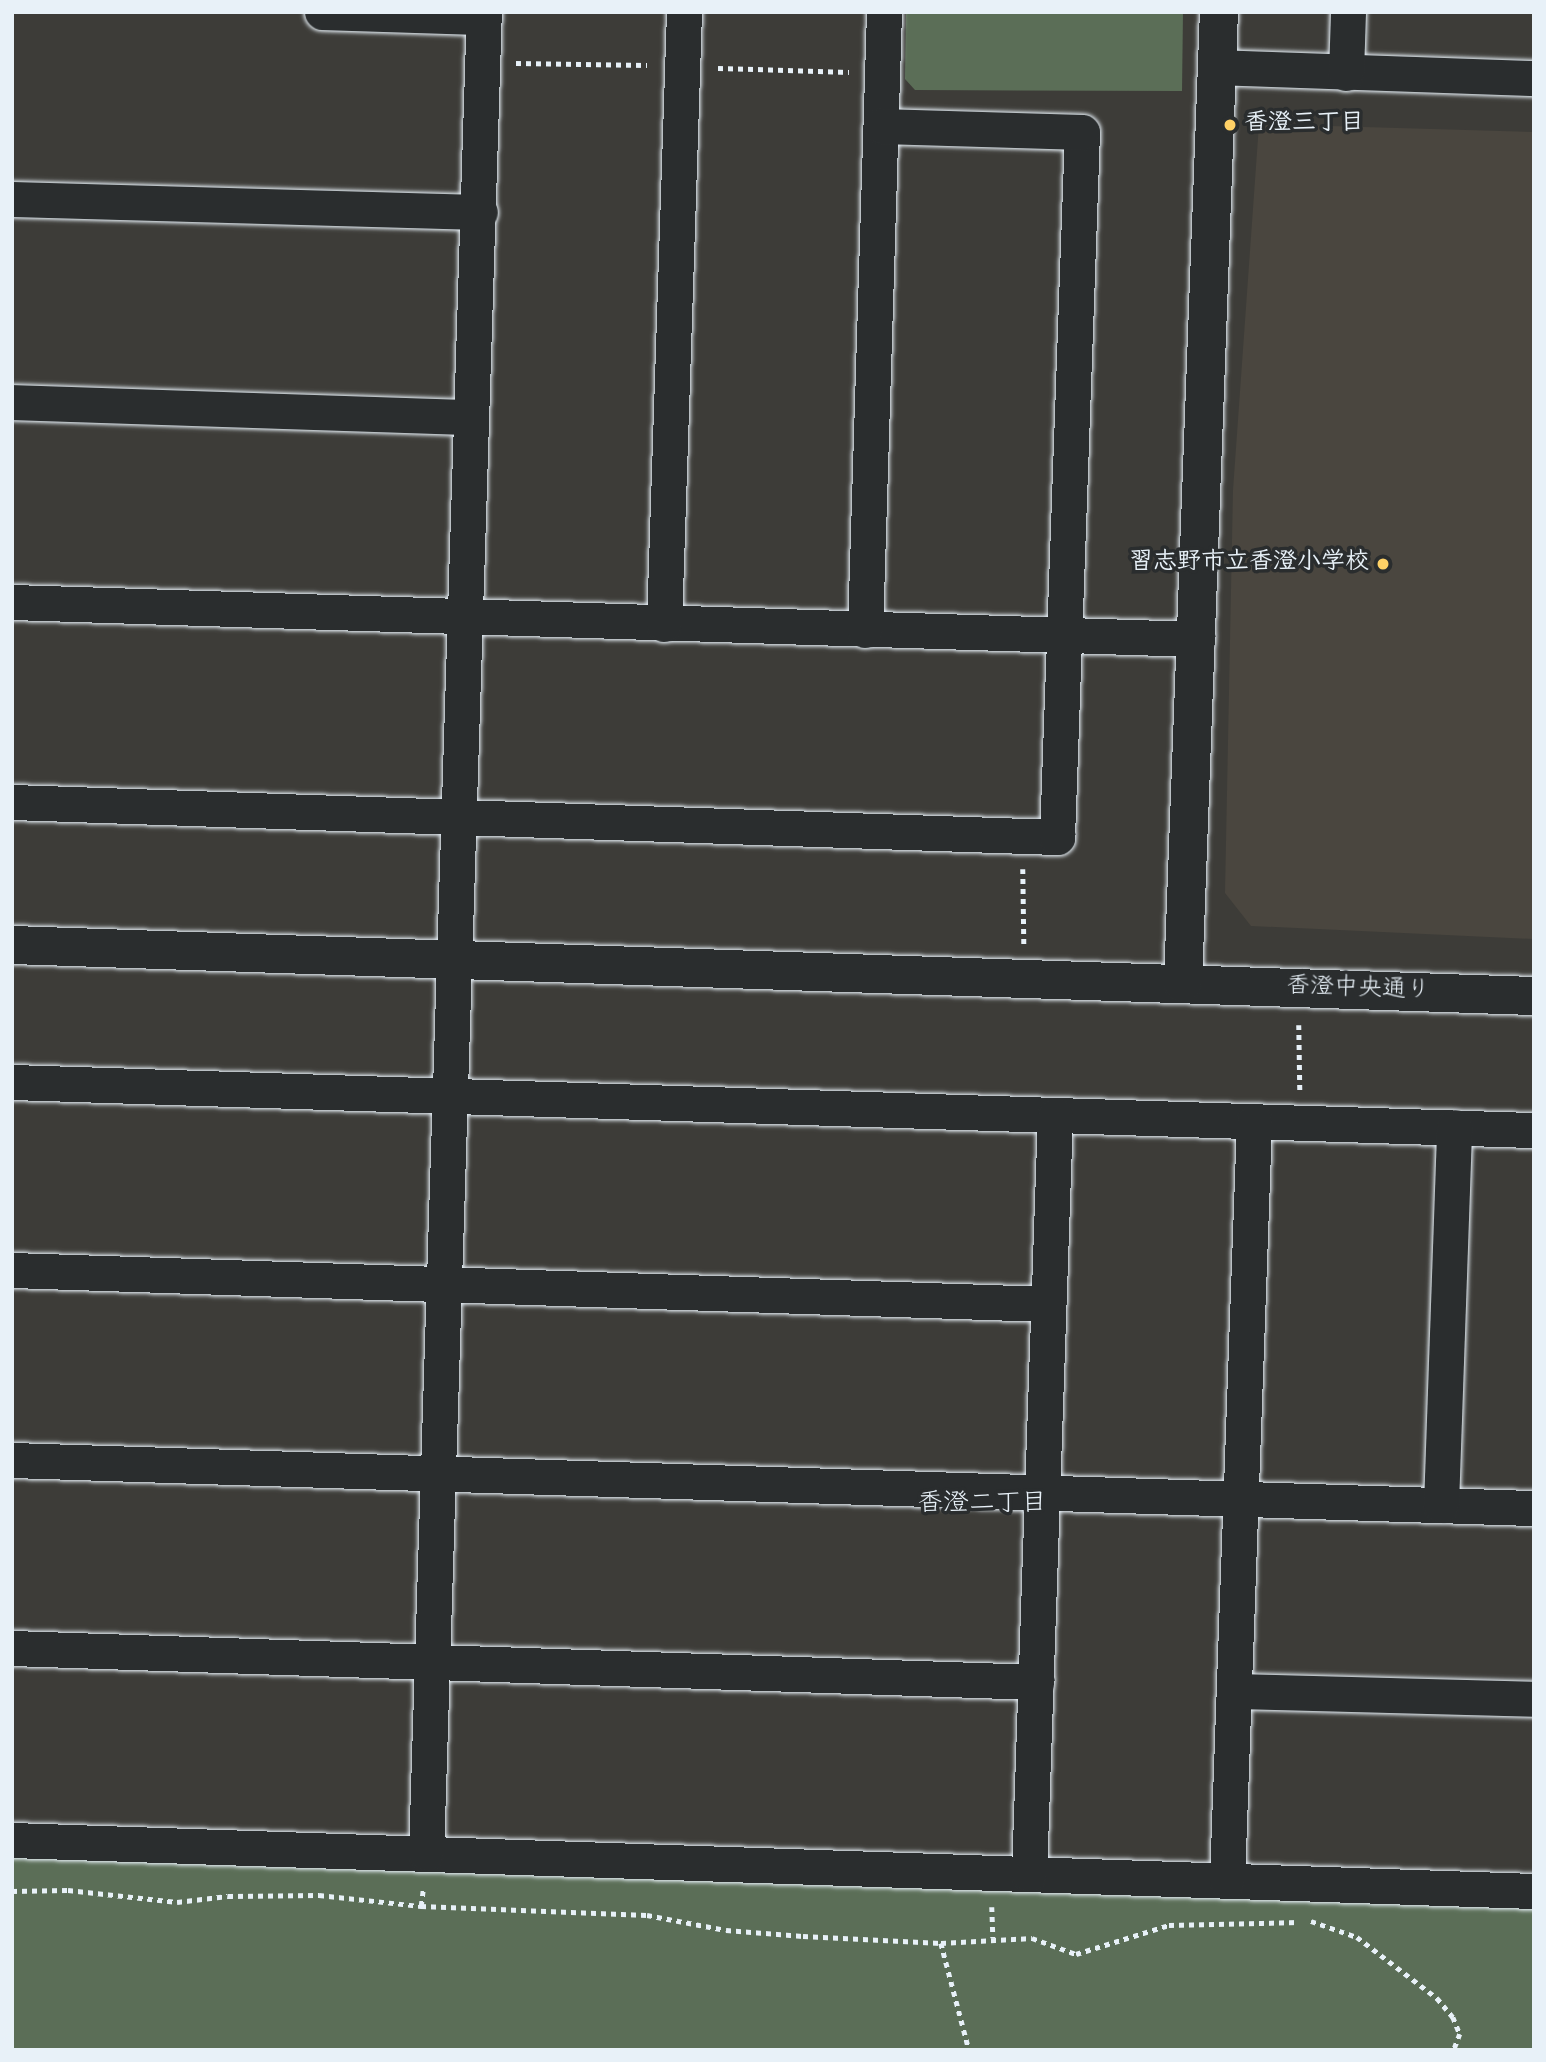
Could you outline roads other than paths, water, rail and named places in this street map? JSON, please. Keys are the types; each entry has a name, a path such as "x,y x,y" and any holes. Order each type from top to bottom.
{"street":[{"path":"321,12 484,14 480,212 471,416 456,957 442,1283 426,1853"},
{"path":"664,624 684,12"},
{"path":"865,630 884,12"},
{"path":"1183,983 1219,12"},
{"path":"1346,73 1348,12"},
{"path":"1217,67 1534,78"},
{"path":"12,802 1057,837 1082,131 881,126"},
{"path":"12,199 480,212"},
{"path":"12,402 471,416"},
{"path":"12,601 1064,637 1197,639"},
{"name":"香澄中央通り","path":"12,945 456,957 1534,996"},
{"path":"12,1082 1534,1130"},
{"path":"1029,1874 1055,1115"},
{"path":"1227,1880 1254,1121"},
{"path":"1441,1505 1454,1127"},
{"path":"12,1270 1048,1304"},
{"path":"12,1460 1534,1508"},
{"path":"12,1648 1036,1682"},
{"path":"1235,1691 1534,1699"},
{"path":"12,1840 1534,1891"}],"place":[{"name":"香澄三丁目","path":"1230,125"},
{"name":"習志野市立香澄小学校","path":"1383,564"}],"district":[{"name":"香澄二丁目","path":"982,1505"}]}
